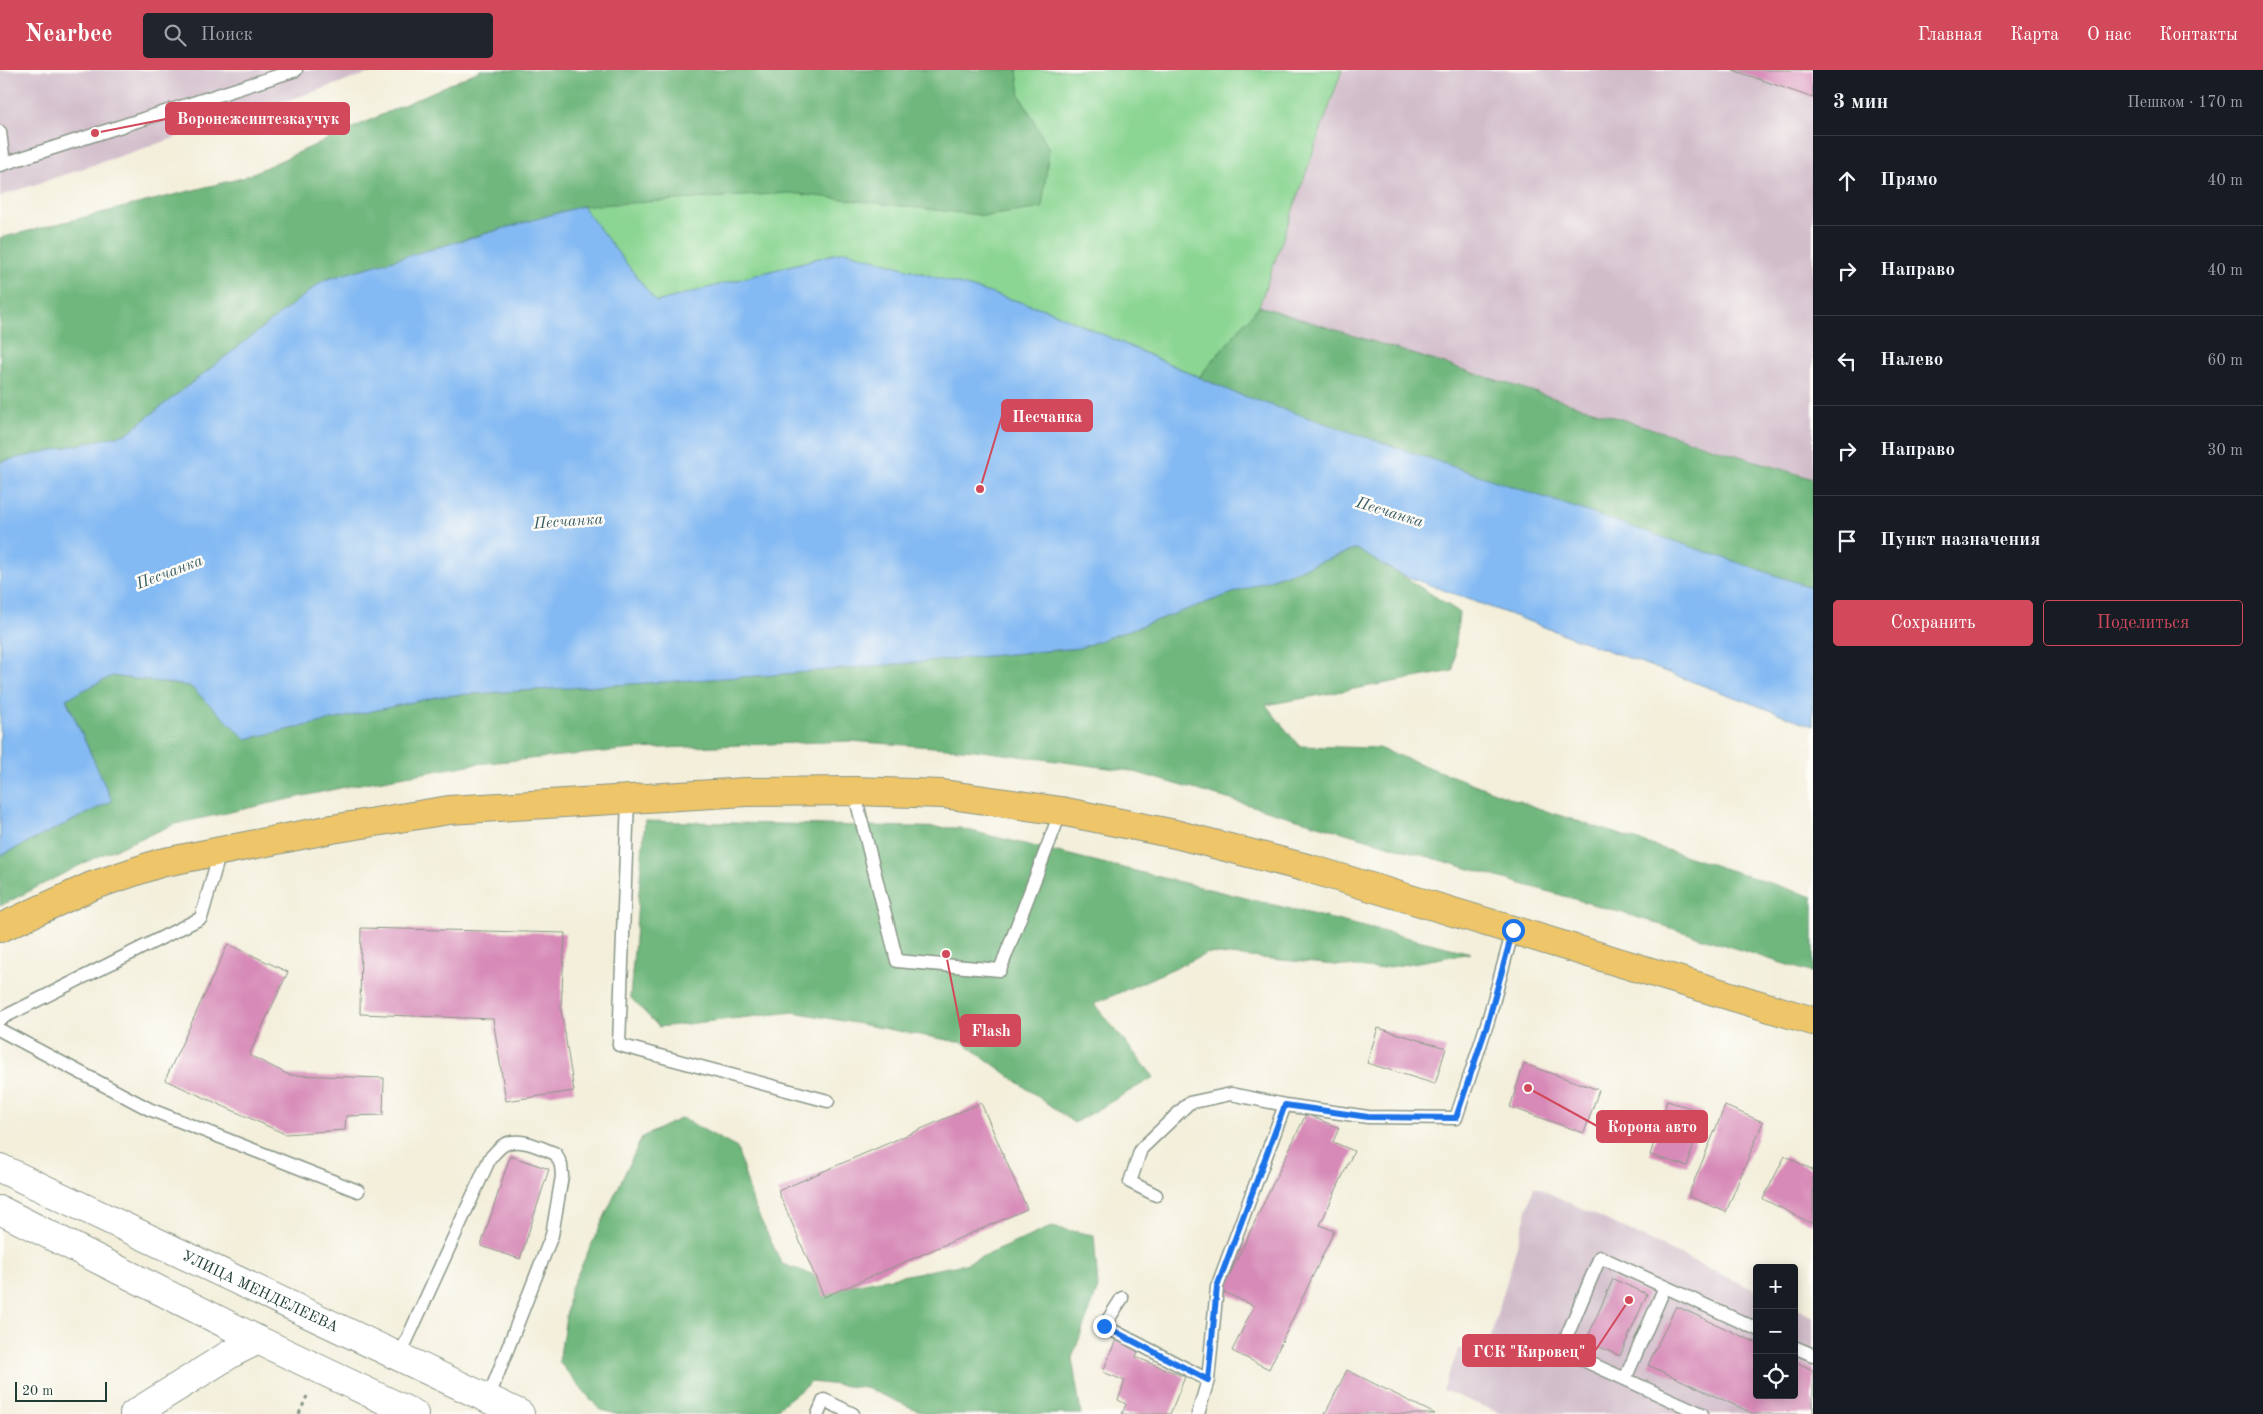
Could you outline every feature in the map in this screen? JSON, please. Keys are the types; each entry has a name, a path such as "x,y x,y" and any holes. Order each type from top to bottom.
{"highway":[{"path":"0,928 92,886 160,864 332,829 449,810 746,792 854,791 943,794 1061,810 1175,834 1311,869 1813,1021"}],"street":[{"name":"УЛИЦА МЕНДЕЛЕЕВА","path":"0,1168 520,1414"},
{"path":"0,1210 258,1340 414,1414"},
{"path":"134,1414 232,1353 258,1340"}],"lane":[{"path":"0,132 2,164 296,70"},
{"path":"854,791 898,961 907,962 1000,970 1061,810"},
{"path":"628,799 619,1045 828,1101"},
{"path":"0,1019 200,918 220,852"},
{"path":"1156,1194 1130,1182 1141,1149 1189,1103 1231,1094 1285,1105 1368,1117 1456,1118 1488,1022 1513,930"},
{"path":"0,1030 149,1109 358,1191"},
{"path":"1198,1414 1208,1380 1217,1287 1285,1105"},
{"path":"399,1357 490,1158 503,1145 518,1142 534,1145 556,1154 562,1176 552,1235 488,1399"},
{"path":"1702,1414 1561,1350 1600,1257 1753,1328"},
{"path":"1625,1378 1665,1288"},
{"path":"1122,1298 1104,1326 1208,1380"},
{"path":"1798,1349 1813,1355"},
{"path":"818,1414 824,1400 853,1414"}],"path":[{"path":"299,1414 311,1389"}],"shaded area":[{"path":"0,70 379,70 0,196"},
{"path":"1342,70 1813,70 1813,479 1259,306"},
{"path":"1534,1186 1753,1289 1753,1399 1798,1399 1798,1310 1813,1317 1813,1414 1502,1414 1443,1390 1459,1348 1485,1357"}],"green space":[{"path":"481,70 1017,70 1020,95 1049,149 1042,208 987,216 790,193 582,206 324,280 126,434 0,462 0,238 242,178"},
{"path":"846,70 1342,70 1259,306 1199,377 1048,310 845,251 656,302 582,206 822,80"},
{"path":"1259,306 1813,479 1813,588 1232,392 1199,377"},
{"path":"1356,549 1400,574 1459,612 1453,671 1266,705 1299,746 1378,748 1540,809 1813,897 1813,973 1633,916 1131,771 975,750 849,741 635,749 475,764 354,785 175,824 92,859 0,906 0,856 112,801 66,698 112,676 190,686 246,739 440,696 772,675 1079,648"},
{"path":"645,821 959,828 1471,953 1377,969 1208,953 1094,1004 1154,1077 1074,1123 964,1043 794,1012 659,1027 630,997"},
{"path":"682,1118 737,1148 754,1206 782,1264 848,1286 965,1264 1051,1227 1094,1235 1098,1288 1072,1358 1081,1414 926,1414 866,1388 811,1382 770,1414 616,1414 599,1409 559,1362 570,1290 642,1137"}],"water":[{"path":"582,206 656,302 845,251 1048,310 1232,392 1813,588 1813,726 1400,574 1356,549 1079,648 772,675 440,696 246,739 190,686 112,676 66,699 112,801 0,856 0,462 126,434 324,280"}],"building":[{"path":"1733,70 1813,70 1813,98"},
{"path":"361,928 565,933 561,1009 574,1091 506,1101 493,1019 360,1014"},
{"path":"228,944 288,972 249,1055 289,1075 384,1078 383,1115 346,1116 345,1130 285,1134 165,1080"},
{"path":"1378,1028 1446,1048 1435,1084 1367,1063"},
{"path":"1524,1064 1599,1090 1584,1133 1510,1107"},
{"path":"1667,1101 1704,1112 1687,1166 1650,1155"},
{"path":"981,1103 1027,1209 824,1297 778,1191"},
{"path":"1725,1106 1763,1122 1726,1212 1688,1196"},
{"path":"1306,1114 1339,1128 1333,1142 1354,1151 1320,1225 1334,1231 1269,1369 1232,1351 1254,1306 1222,1291"},
{"path":"510,1156 549,1169 520,1259 481,1246"},
{"path":"1785,1156 1813,1170 1813,1224 1763,1199"},
{"path":"1613,1279 1647,1294 1620,1356 1586,1341"},
{"path":"1676,1306 1753,1341 1753,1399 1798,1399 1798,1363 1813,1370 1813,1414 1754,1414 1648,1365"},
{"path":"1116,1339 1139,1349 1136,1357 1185,1377 1170,1414 1122,1414 1126,1404 1118,1400 1125,1381 1103,1372"},
{"path":"1347,1370 1435,1414 1325,1414"}],"place":[{"name":"Воронежсинтезкаучук","path":"95,133"},
{"name":"Песчанка","path":"980,489"},
{"name":"Flash","path":"946,954"},
{"name":"Корона авто","path":"1528,1088"},
{"name":"ГСК \"Кировец\"","path":"1629,1300"}],"route":[{"path":"1104,1326 1208,1380 1217,1287 1285,1105 1368,1117 1456,1118 1488,1022 1513,930"}]}
